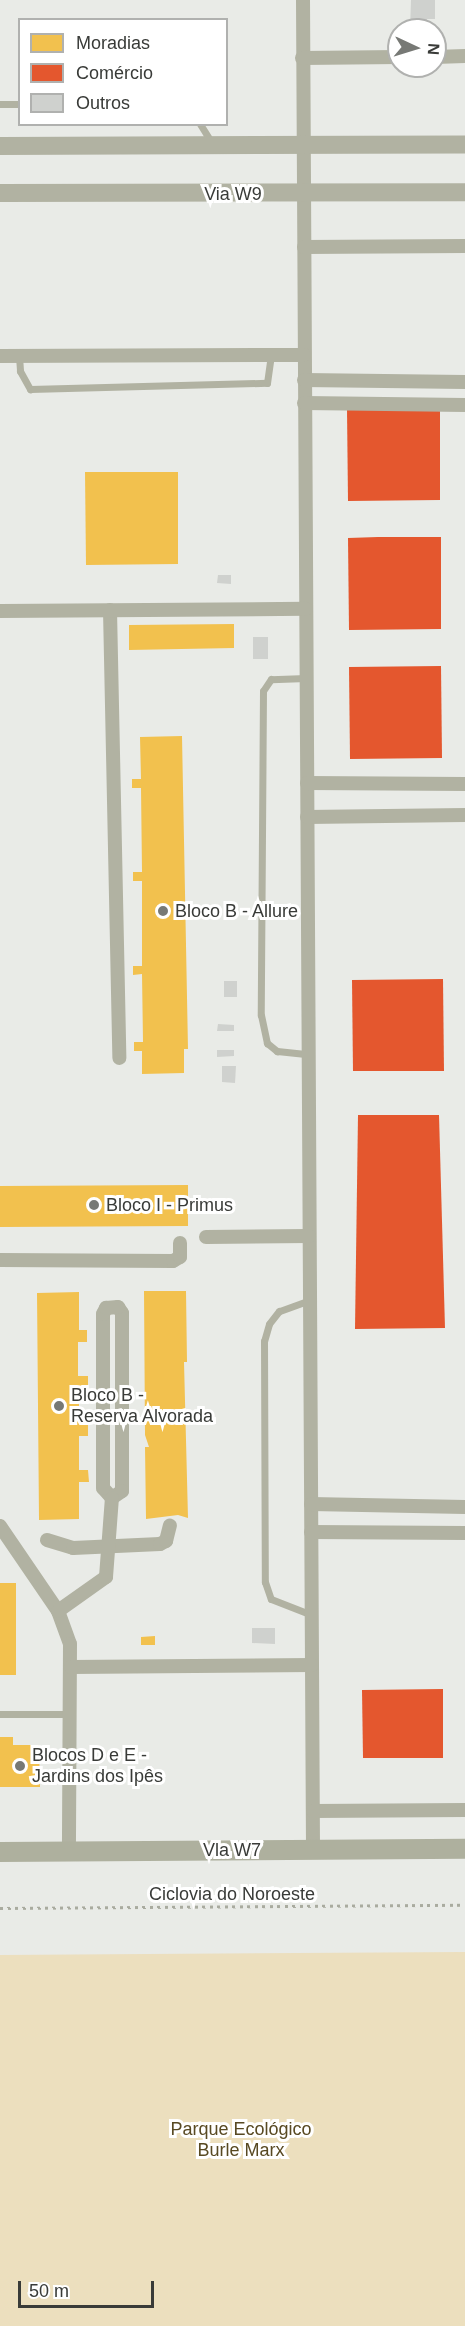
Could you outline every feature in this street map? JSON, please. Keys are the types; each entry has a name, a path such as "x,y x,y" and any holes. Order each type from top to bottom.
{"main road":[{"name":"Vla W7","path":"0,1852 465,1849"}],"street":[{"path":"303,0 313,1850"},
{"path":"447,57 465,56"},
{"path":"302,58 387,57"},
{"path":"0,146 465,144"},
{"name":"Via W9","path":"0,193 465,192"},
{"path":"304,247 465,246"},
{"path":"0,356 304,355"},
{"path":"304,380 465,382"},
{"path":"304,404 465,405"},
{"path":"0,611 306,609"},
{"path":"110,610 119,1058"},
{"path":"307,783 465,784"},
{"path":"307,817 465,815"},
{"path":"206,1237 309,1236"},
{"path":"0,1260 173,1261 180,1257 180,1243"},
{"path":"58,1611 106,1576 112,1498 104,1488 103,1314 106,1308 118,1307 122,1313 122,1491 112,1498"},
{"path":"311,1504 465,1507"},
{"path":"47,1540 72,1548 160,1544 166,1541 170,1525"},
{"path":"0,1526 58,1611 70,1644 69,1851"},
{"path":"311,1532 465,1533"},
{"path":"71,1667 312,1665"},
{"path":"313,1811 465,1810"}],"lane":[{"path":"0,104 18,104"},
{"path":"201,126 213,145"},
{"path":"19,356 20,371 30,389 267,383 271,355"},
{"path":"306,678 271,679 262,692 261,1015 267,1043 277,1051 308,1054"},
{"path":"310,1300 279,1311 269,1324 264,1341 265,1582 271,1599 312,1615"},
{"path":"0,1714 70,1714"}],"path":[{"name":"Ciclovia do Noroeste","path":"0,1908 465,1905"}],"green space":[{"name":"Parque Ecológico Burle Marx","path":"465,1952 465,2326 0,2326 0,1955"}],"building: Moradias":[{"path":"85,472 178,472 178,564 86,565"},
{"path":"234,624 234,648 129,650 129,625"},
{"name":"Bloco B - Allure","path":"182,736 188,1049 184,1049 184,1073 142,1074 142,1051 134,1051 134,1042 143,1042 142,974 133,975 133,966 142,966 142,881 133,881 133,872 142,872 141,788 132,788 132,779 141,779 140,737"},
{"name":"Bloco I - Primus","path":"188,1185 188,1226 0,1227 0,1186"},
{"path":"144,1291 186,1291 187,1362 184,1362 188,1518 178,1515 146,1519 145,1447 149,1447 145,1435"},
{"name":"Bloco B - Reserva Alvorada","path":"79,1292 79,1330 87,1330 87,1342 78,1342 78,1376 88,1376 88,1388 79,1388 79,1424 88,1424 88,1436 79,1436 79,1470 88,1470 89,1482 79,1482 79,1519 39,1520 37,1293"},
{"path":"0,1583 16,1583 16,1675 0,1675"},
{"path":"155,1636 155,1645 141,1645 141,1637"},
{"name":"Blocos D e E - Jardins dos Ipês","path":"0,1737 13,1737 13,1745 39,1745 40,1787 0,1787"}],"building: Comércio":[{"path":"440,408 440,500 348,501 347,409"},
{"path":"441,537 441,629 349,630 348,538"},
{"path":"441,666 442,758 350,759 349,667"},
{"path":"443,979 444,1071 353,1071 352,980"},
{"path":"358,1115 439,1115 445,1328 355,1329"},
{"path":"443,1689 443,1758 363,1758 362,1690"}],"building: Outros":[{"path":"411,0 435,0 435,18 410,18"},
{"path":"218,575 231,575 231,584 217,583"},
{"path":"253,637 268,637 268,659 253,659"},
{"path":"224,981 237,981 237,997 224,997"},
{"path":"218,1024 234,1025 234,1031 217,1031"},
{"path":"217,1050 234,1050 234,1056 217,1057"},
{"path":"222,1066 236,1066 235,1083 222,1082"},
{"path":"252,1628 275,1628 275,1644 252,1643"}],"place":[{"name":"Bloco B - Allure","path":"163,911"},
{"name":"Bloco I - Primus","path":"94,1205"},
{"name":"Bloco B - Reserva Alvorada","path":"59,1406"},
{"name":"Blocos D e E - Jardins dos Ipês","path":"20,1766"}]}
